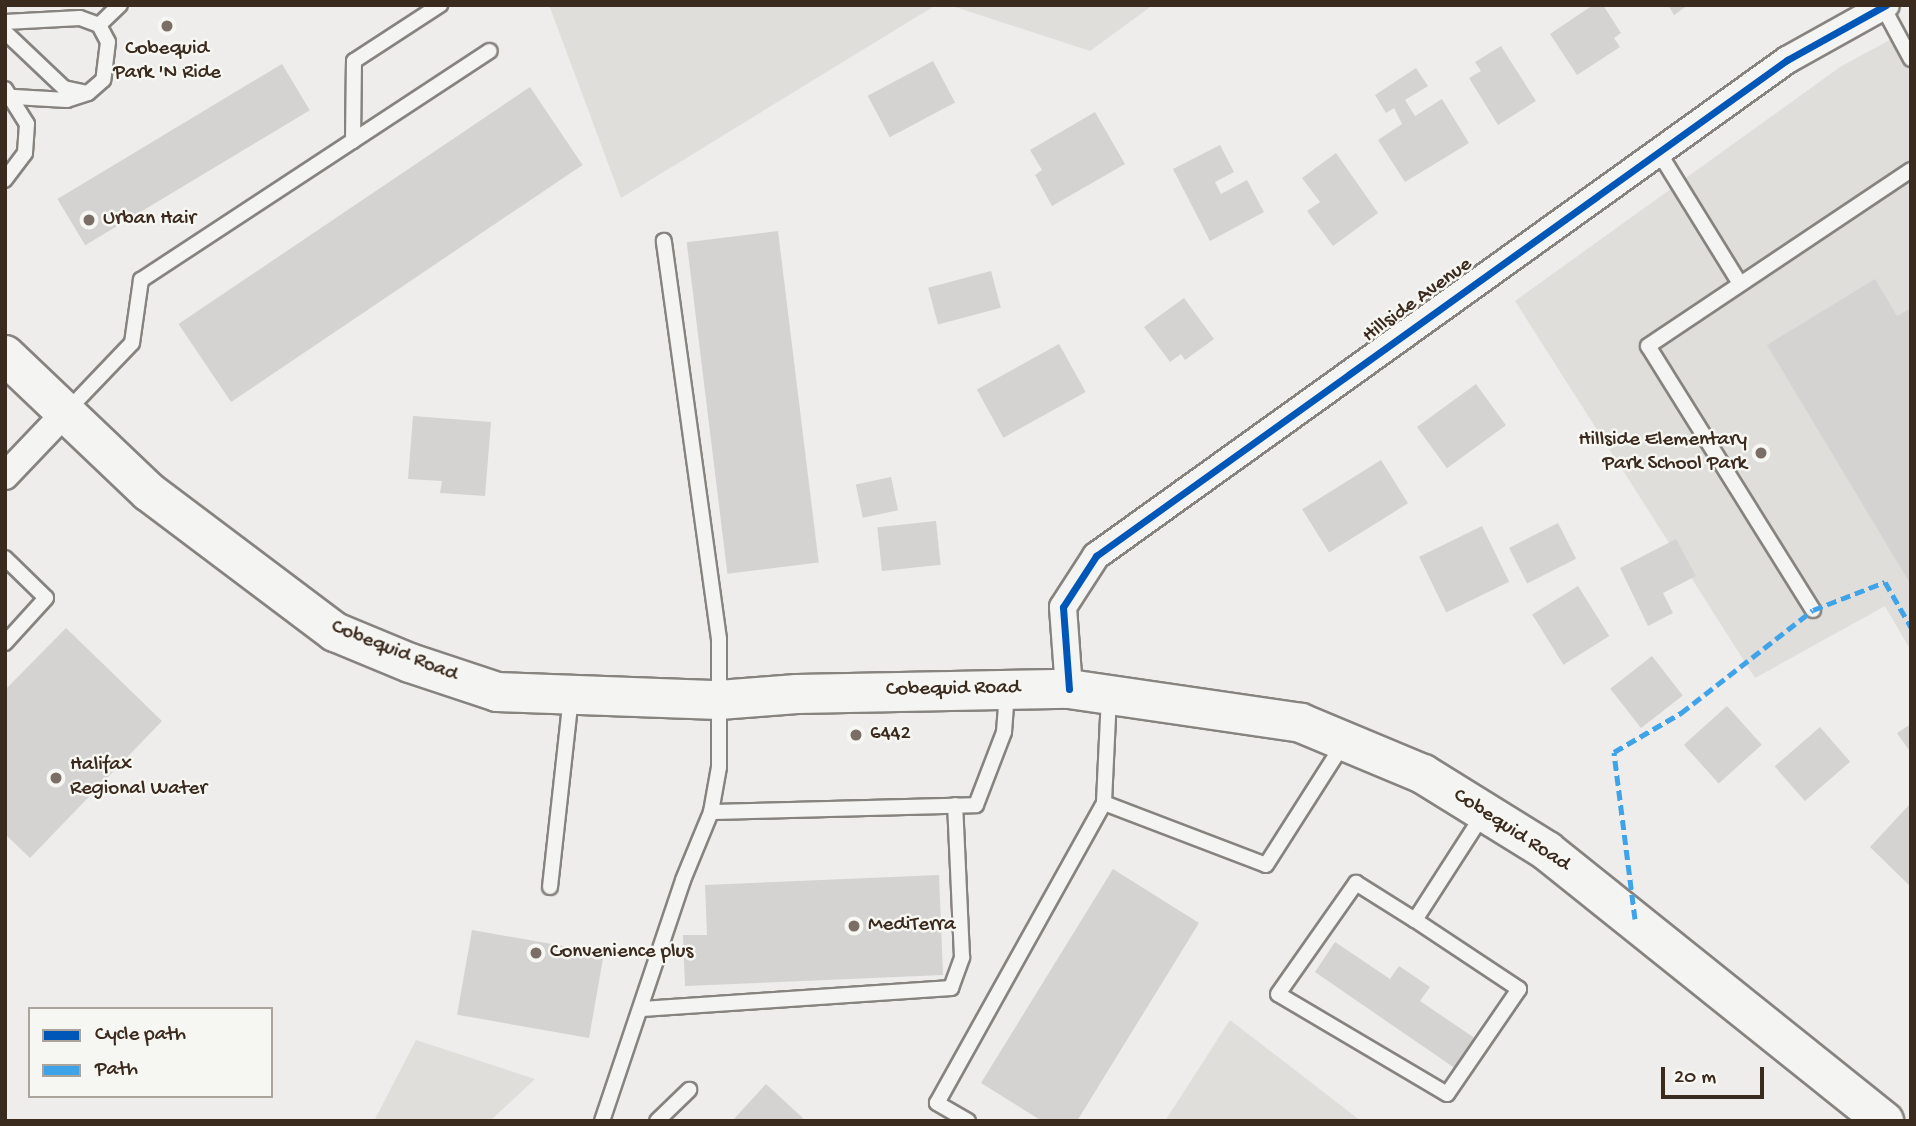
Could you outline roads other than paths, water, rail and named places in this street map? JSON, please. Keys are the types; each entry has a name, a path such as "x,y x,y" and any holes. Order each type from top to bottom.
{"main road":[{"name":"Cobequid Road","path":"5,355 149,492 335,632 410,663 497,692 719,700 797,694 1069,689 1301,723 1423,774 1547,851 1884,1121"}],"street":[{"name":"Hillside Avenue","path":"1069,689 1063,607 1096,556 1787,60 1884,6"},
{"path":"5,476 65,413"}],"lane":[{"path":"99,25 120,5"},
{"path":"353,141 354,61 440,5"},
{"path":"1884,6 1911,59"},
{"path":"5,22 80,18 99,25 108,41 109,60 103,80 89,93 67,100 9,93"},
{"path":"5,32 64,88 89,93"},
{"path":"65,413 132,343 141,280 490,51"},
{"path":"5,180 25,153 27,124 9,93"},
{"path":"1658,151 1740,284"},
{"path":"1813,610 1648,346 1911,170"},
{"path":"603,1121 642,1009 682,880 711,811 719,767 719,639 664,241"},
{"path":"5,558 47,598 5,643"},
{"path":"711,811 976,805 1004,732 1007,689"},
{"path":"968,1121 937,1103 1104,803 1109,695"},
{"path":"550,887 571,696"},
{"path":"1104,803 1266,865 1345,741"},
{"path":"642,1009 951,988 962,957 955,805"},
{"path":"1415,920 1485,812"},
{"path":"1356,883 1415,920 1518,989 1447,1094 1279,994 1356,883"},
{"path":"657,1121 689,1090"}],"place":[{"name":"Cobequid Park 'N Ride","path":"167,26"},
{"name":"Urban Hair","path":"89,220"},
{"name":"Hillside Elementary Park School Park","path":"1761,453"},
{"name":"6442","path":"856,735"},
{"name":"Halifax Regional Water","path":"56,778"},
{"name":"MediTerra","path":"854,926"},
{"name":"Convenience plus","path":"536,953"}]}
